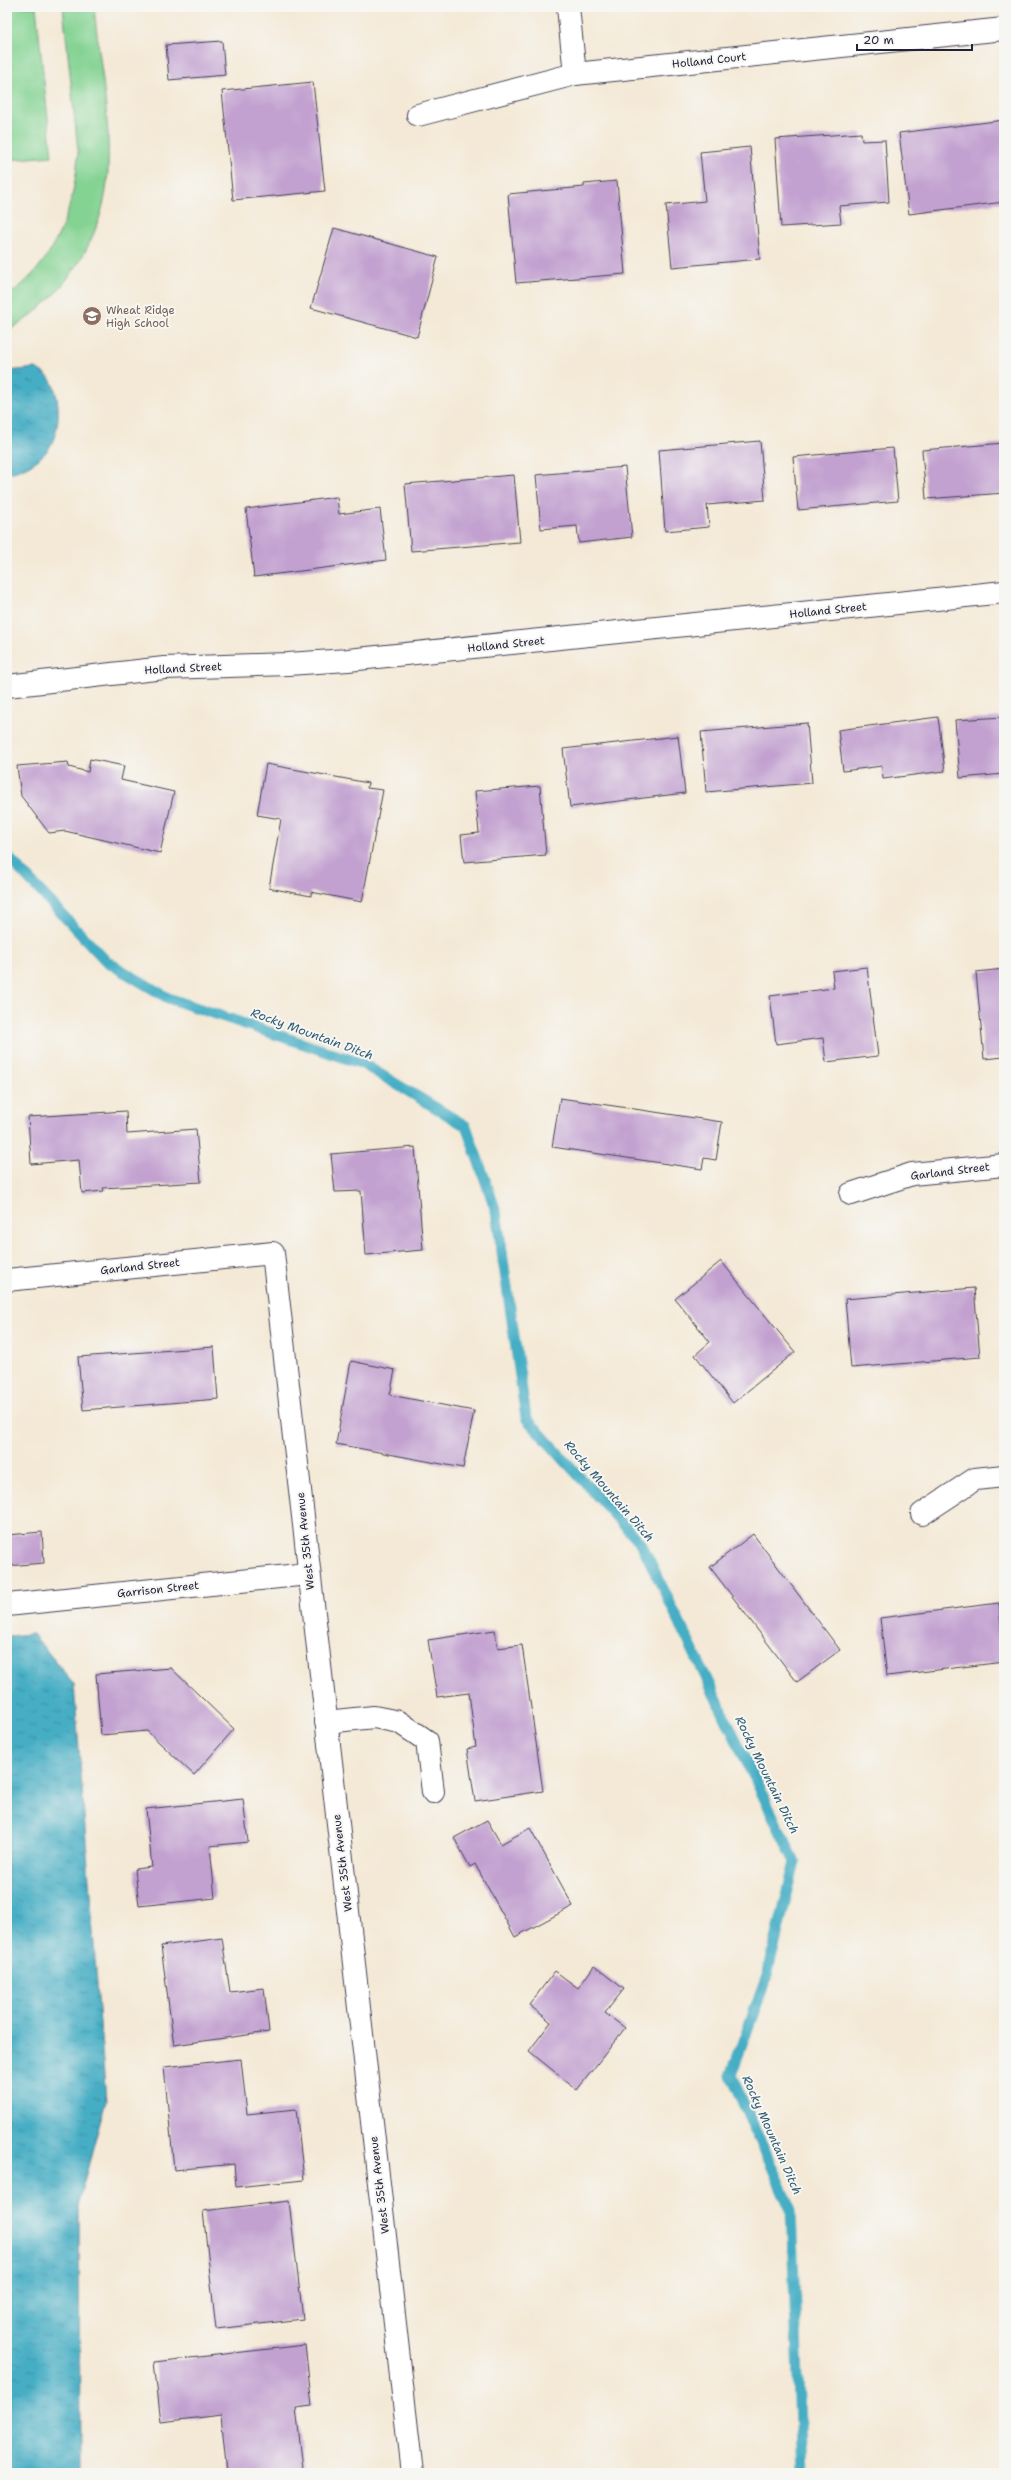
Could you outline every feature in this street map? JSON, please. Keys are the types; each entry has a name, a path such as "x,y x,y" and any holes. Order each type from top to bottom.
{"street":[{"path":"568,7 575,74"},
{"name":"Holland Court","path":"418,115 575,74 1004,29"},
{"name":"Holland Street","path":"7,686 164,668 288,664 348,660 1004,592"},
{"name":"Garland Street","path":"851,1194 912,1174 1004,1165"},
{"name":"Garland Street","path":"7,1280 273,1252"},
{"name":"West 35th Avenue","path":"273,1252 308,1574 412,2473"},
{"path":"922,1514 976,1479 1004,1476"},
{"name":"Garrison Street","path":"7,1605 308,1574"},
{"path":"326,1722 374,1717 399,1722 428,1741 433,1792"}],"green space":[{"path":"7,7 36,7 52,156 7,160"},
{"path":"63,7 94,7 108,130 108,171 105,196 99,219 90,242 78,264 63,284 46,302 28,318 7,331 7,296 24,283 38,268 50,251 60,232 73,192 78,151"}],"water":[{"path":"36,368 49,378 54,387 58,408 56,430 48,449 38,459 26,467 7,474 7,371"},
{"path":"33,1634 74,1684 106,2101 79,2200 80,2473 7,2473 7,1636"}],"building":[{"path":"222,41 225,75 169,80 166,45"},
{"path":"313,82 325,191 233,200 222,91"},
{"path":"1004,120 1004,202 909,214 899,133"},
{"path":"861,133 862,141 885,140 889,202 839,206 841,223 781,227 775,139"},
{"path":"750,147 760,259 672,267 666,205 705,201 700,152"},
{"path":"617,181 625,274 516,283 508,194 584,187 584,184"},
{"path":"334,228 438,257 417,337 311,308"},
{"path":"760,441 765,500 707,505 709,527 665,531 659,450"},
{"path":"1004,443 1004,493 926,499 922,450"},
{"path":"893,448 898,501 798,510 793,457"},
{"path":"625,467 632,537 579,543 577,526 541,529 536,475"},
{"path":"514,475 520,542 411,551 405,484"},
{"path":"337,497 339,514 380,509 386,560 254,577 246,509"},
{"path":"938,717 945,771 883,779 882,766 843,771 838,730"},
{"path":"1004,717 1004,774 960,778 955,720"},
{"path":"807,723 812,783 706,792 701,732"},
{"path":"678,736 685,793 570,807 563,749"},
{"path":"90,759 124,766 121,780 174,792 160,853 65,831 49,833 21,796 17,766 68,762 69,767 88,772"},
{"path":"266,764 368,783 367,788 383,790 362,902 311,892 311,896 269,888 281,819 257,815"},
{"path":"540,786 546,855 464,862 461,835 479,833 475,791"},
{"path":"867,967 878,1056 826,1062 823,1038 776,1044 770,996 834,988 832,971"},
{"path":"1004,969 1004,1057 984,1059 976,972"},
{"path":"560,1098 722,1122 716,1160 704,1158 702,1169 552,1147"},
{"path":"126,1111 127,1134 196,1129 201,1182 103,1188 104,1191 82,1193 79,1160 31,1164 28,1117"},
{"path":"415,1147 423,1250 366,1255 361,1191 335,1192 331,1154"},
{"path":"721,1261 795,1352 733,1403 695,1355 710,1342 675,1299"},
{"path":"974,1288 980,1357 851,1368 845,1299"},
{"path":"214,1347 218,1399 83,1410 78,1357"},
{"path":"351,1361 395,1370 390,1395 474,1411 463,1468 336,1444"},
{"path":"42,1532 44,1563 7,1566 7,1535"},
{"path":"753,1534 840,1650 797,1682 710,1567"},
{"path":"999,1603 1004,1662 887,1676 880,1618"},
{"path":"495,1630 498,1648 522,1645 543,1791 475,1801 467,1749 476,1747 469,1693 437,1697 428,1640"},
{"path":"171,1668 234,1729 194,1775 147,1731 101,1735 96,1674"},
{"path":"243,1799 248,1842 210,1846 215,1898 139,1906 135,1869 152,1867 146,1809"},
{"path":"487,1820 501,1844 530,1828 573,1906 515,1937 475,1864 470,1867 454,1838"},
{"path":"222,1938 230,1992 264,1988 269,2032 174,2045 161,1946"},
{"path":"594,1966 624,1989 605,2013 625,2028 577,2090 529,2051 551,2022 529,2005 555,1971 578,1988"},
{"path":"241,2059 247,2114 296,2109 304,2180 236,2187 234,2164 174,2170 164,2067"},
{"path":"289,2201 303,2319 216,2329 203,2211"},
{"path":"305,2345 312,2406 296,2408 303,2468 261,2473 227,2473 221,2415 161,2422 154,2362"}],"waterway":[{"name":"Rocky Mountain Ditch","path":"7,856 106,961 168,998 363,1064 466,1126 496,1211 526,1418 642,1545 795,1862 767,1976 731,2075 791,2210 802,2473"}],"place":[{"name":"Wheat Ridge High School","path":"92,316"}]}
